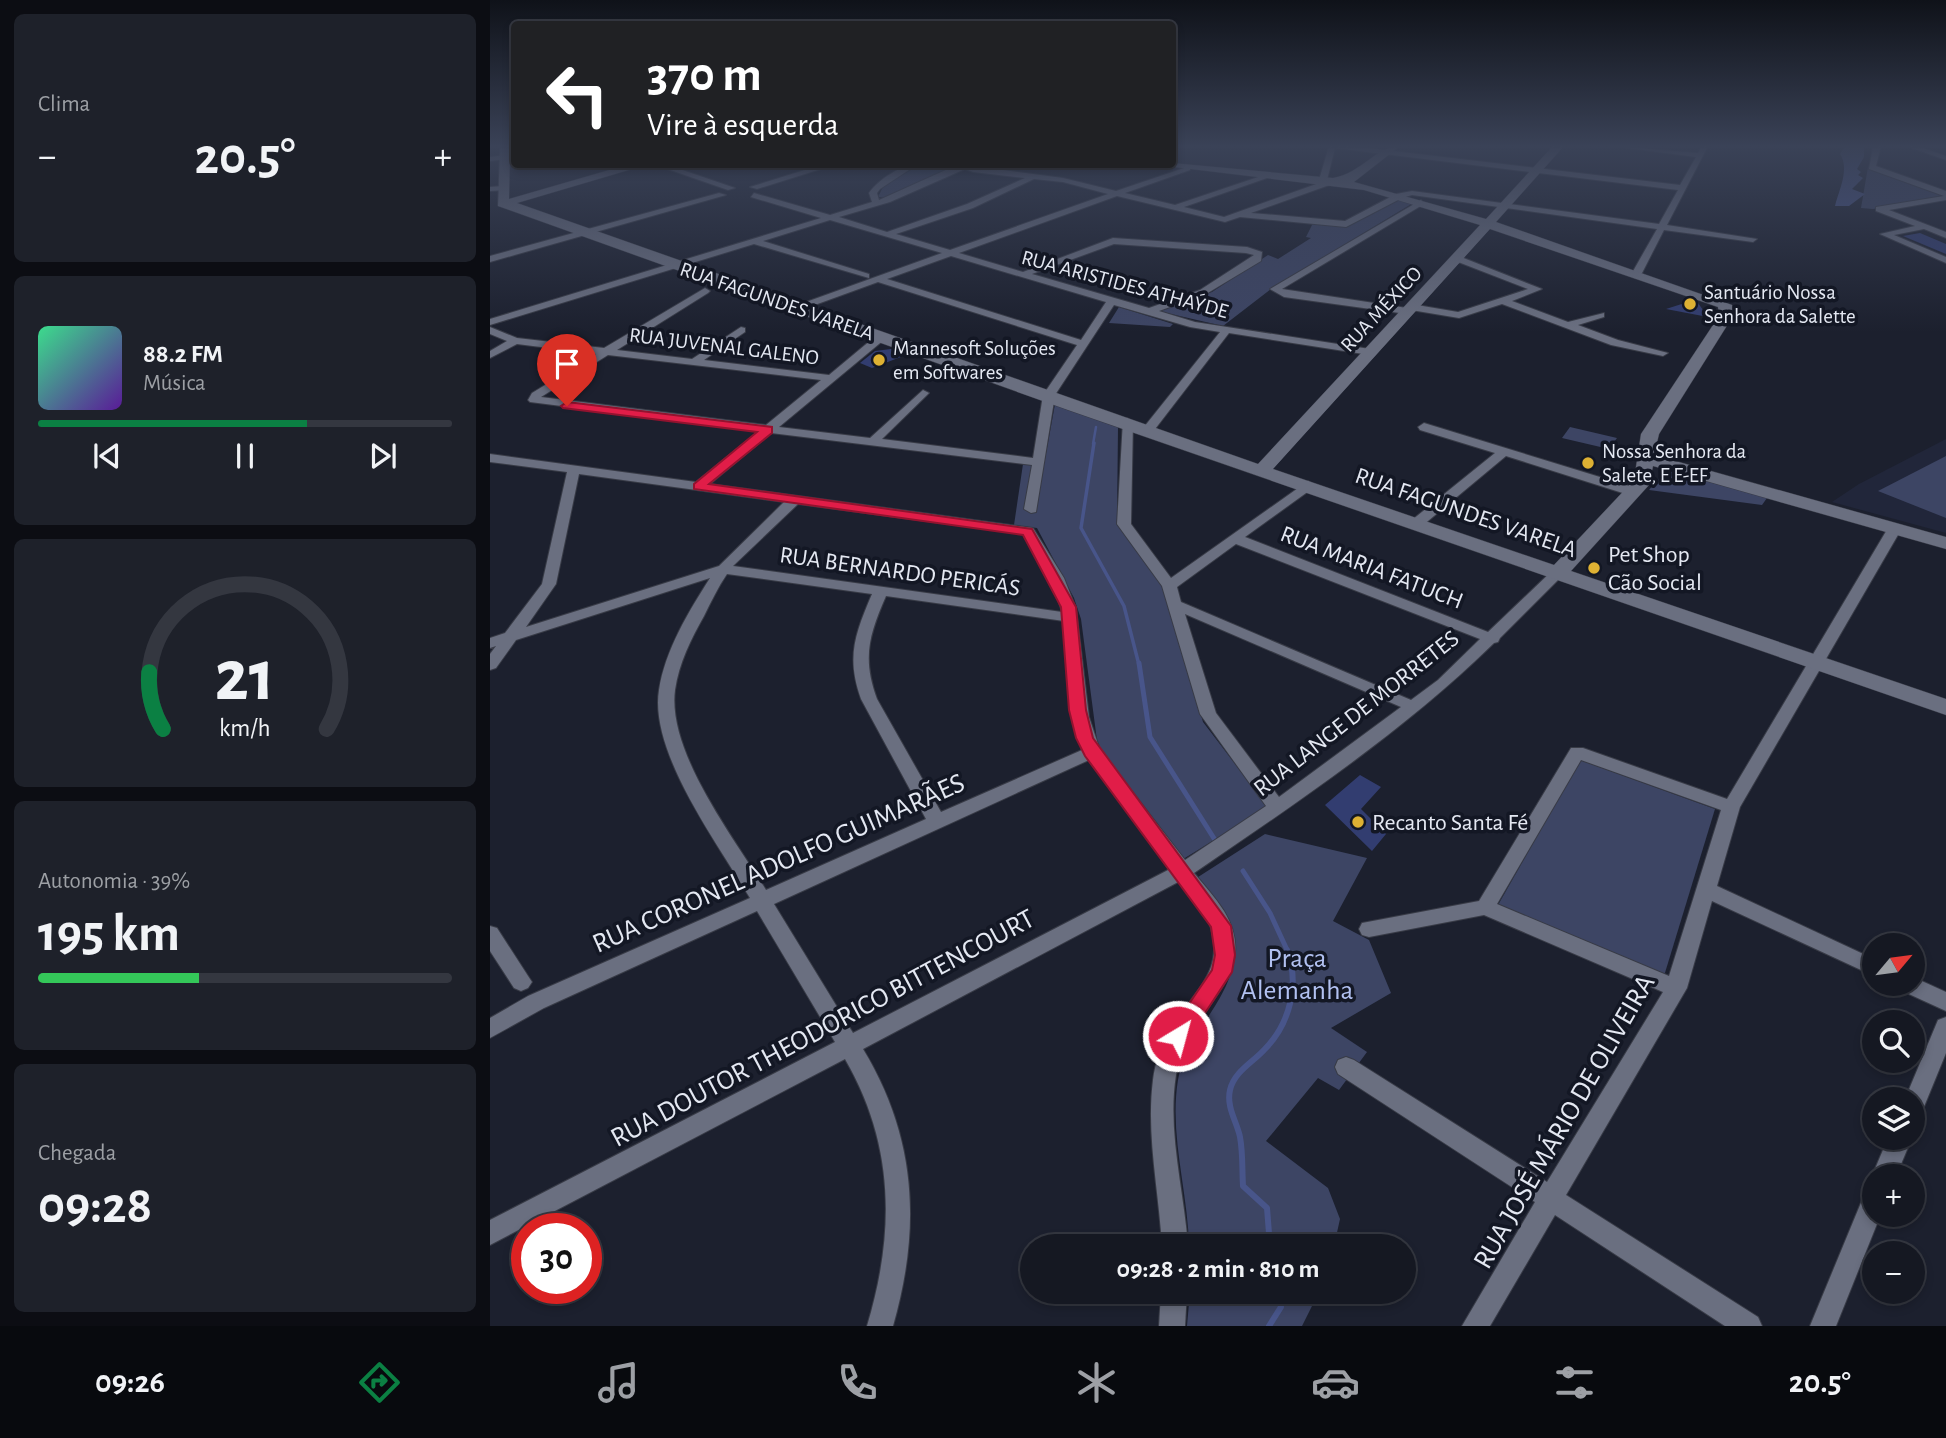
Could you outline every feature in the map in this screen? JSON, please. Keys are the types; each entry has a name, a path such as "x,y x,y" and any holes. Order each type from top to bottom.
{"main road":[{"name":"RUA FAGUNDES VARELA","path":"526,208 674,265 1946,707"},
{"path":"1438,208 1459,215 1490,220 1637,273"},
{"name":"RUA MÉXICO","path":"1262,469 1501,208"},
{"name":"RUA LANGE DE MORRETES","path":"1559,572 1634,492 1644,476 1647,442 1655,424 1726,316 1725,305 1637,273"},
{"path":"1644,458 1946,543"}],"street":[{"path":"490,259 676,208"},
{"name":"RUA ARISTIDES ATHAÝDE","path":"800,208 1148,312 1226,331 1370,352"},
{"path":"490,322 860,208"},
{"path":"886,235 965,208"},
{"path":"798,308 1075,208"},
{"path":"1175,208 1224,220 1259,208"},
{"path":"1241,215 1346,224 1377,208"},
{"path":"1411,208 1275,291 1459,315 1537,289 1456,258"},
{"path":"1525,208 1753,239"},
{"path":"1637,273 1671,208"},
{"path":"1885,208 1879,209 1946,235"},
{"path":"1924,227 1884,233 1946,260"},
{"path":"754,241 866,276"},
{"path":"1022,275 1113,241 1247,250 1259,254 1258,258 1203,292 1148,312"},
{"path":"1913,247 1946,242"},
{"path":"877,279 1083,344"},
{"path":"705,291 536,395 534,400 1036,462"},
{"path":"1031,509 1036,462 1049,395 1112,301"},
{"path":"1503,301 1619,344 1663,353"},
{"path":"1569,325 1600,315"},
{"name":"RUA JUVENAL GALENO","path":"490,330 514,341 830,378"},
{"path":"694,362 741,330"},
{"path":"1148,430 1226,331"},
{"path":"698,487 881,337"},
{"path":"490,355 514,341"},
{"path":"872,443 923,393"},
{"path":"1128,422 1124,524 1169,586 1208,714 1277,808"},
{"path":"1424,427 1634,492"},
{"path":"1417,523 1504,452"},
{"path":"490,458 1028,531 1065,596 1070,618 1080,726 1092,752 1216,915 1224,939 1225,955 1215,985 1178,1036 1166,1073 1162,1120 1174,1234"},
{"path":"490,665 542,594 553,572 574,470"},
{"path":"1169,586 1308,485"},
{"path":"794,500 723,569 676,655 668,676 665,712 676,756 685,773 849,1046 884,1113 898,1169 901,1203 899,1240 880,1326"},
{"name":"RUA JOSÉ MÁRIO DE OLIVEIRA","path":"1475,1326 1676,988 1731,807 1895,528"},
{"name":"RUA MARIA FATUCH","path":"1234,538 1493,639"},
{"path":"490,643 723,569"},
{"name":"RUA BERNARDO PERICÁS","path":"723,569 1070,618"},
{"name":"RUA LANGE DE MORRETES","path":"1181,872 1277,808 1414,706 1493,639 1559,572"},
{"path":"881,591 861,640 861,678 869,699 937,822"},
{"path":"1174,604 1414,706"},
{"name":"RUA CORONEL ADOLFO GUIMARÃES","path":"490,1029 536,1002 1092,752"},
{"path":"1485,906 1577,752 1731,807"},
{"name":"RUA DOUTOR THEODORICO BITTENCOURT","path":"490,1233 1181,872"},
{"path":"1706,888 1862,962"},
{"path":"1369,929 1485,906 1676,988"},
{"path":"490,934 521,982"},
{"path":"1925,992 1946,1002"},
{"path":"1921,1087 1946,1026"},
{"path":"1346,1067 1749,1326"},
{"path":"1823,1326 1863,1227"},
{"path":"1172,1326 1173,1304"}],"shaded area":[{"path":"1946,439 1946,533 1832,502 1859,484"}],"green space":[{"path":"1382,208 1405,208 1271,289 1223,326 1158,311 1212,292 1268,255 1278,259 1311,238 1306,237 1313,223 1348,226"},
{"path":"1119,307 1173,324 1170,327 1109,323"},
{"path":"1055,404 1118,427 1117,523 1165,590 1203,722 1268,807 1180,861 1098,748 1081,619 1074,598 1037,528 1014,525 1023,464 1041,463 1045,459"},
{"path":"1570,427 1617,438 1609,449 1562,438"},
{"path":"1946,456 1946,518 1878,491"},
{"path":"1666,470 1767,498 1762,505 1649,490"},
{"path":"1580,760 1715,809 1664,976 1498,905"},
{"name":"Praça Alemanha","path":"1265,834 1367,858 1333,921 1369,940 1391,993 1331,1028 1367,1052 1339,1090 1318,1078 1266,1141 1328,1188 1340,1219 1337,1234 1188,1234 1177,1142 1178,1080 1183,1060 1225,987 1232,969 1233,949 1225,922 1195,879"},
{"path":"1189,1304 1313,1304 1302,1326 1187,1326"}],"building":[{"path":"1920,233 1946,244 1946,254 1903,236"},
{"name":"Santuário Nossa Senhora da Salette","path":"1691,301 1698,303 1708,317 1666,309"},
{"name":"Mannesoft Soluções em Softwares","path":"891,349 906,355 872,368 860,363 875,351"},
{"name":"Recanto Santa Fé","path":"1360,775 1381,787 1361,809 1386,834 1372,851 1325,805"}],"waterway":[{"path":"1093,444 1096,427"},
{"path":"1094,443 1081,528 1124,606 1139,665"},
{"path":"1139,663 1150,737 1215,840"},
{"path":"1243,871 1270,913 1288,952"},
{"path":"1269,1234 1267,1208 1243,1186 1241,1143 1229,1096 1235,1078 1273,1040 1286,1016 1293,976 1287,950"},
{"path":"1269,1326 1280,1304"}],"place":[{"name":"Santuário Nossa Senhora da Salette","path":"1690,304"},
{"name":"Mannesoft Soluções em Softwares","path":"879,360"},
{"name":"Nossa Senhora da Salete, E E-EF","path":"1588,463"},
{"name":"Pet Shop Cão Social","path":"1594,568"},
{"name":"Recanto Santa Fé","path":"1358,822"}],"route":[{"path":"567,406 767,430 698,487 1028,531 1069,607 1078,710 1085,738 1092,752 1181,872 1209,905 1221,926 1225,955 1222,972 1178,1036"}]}
